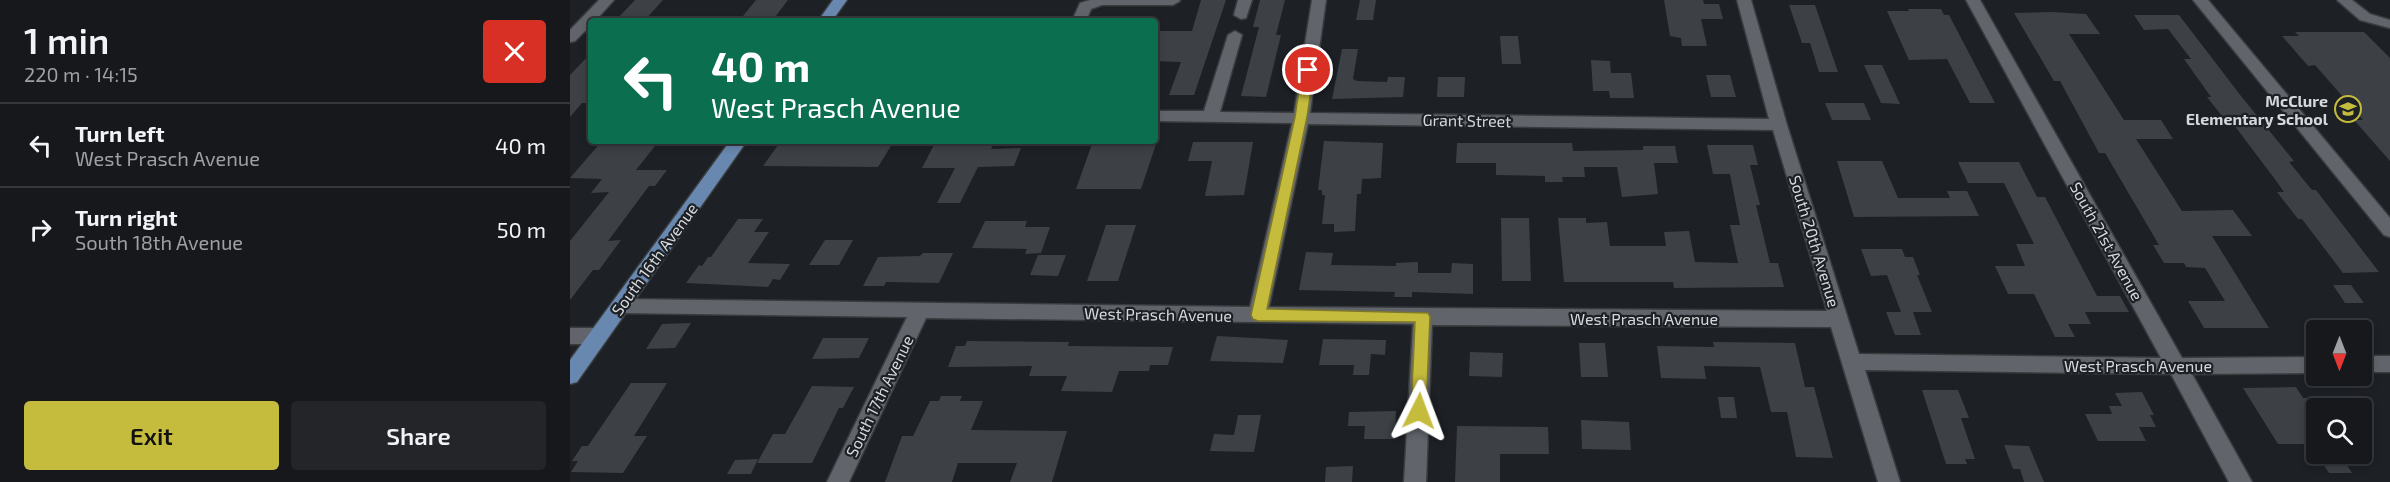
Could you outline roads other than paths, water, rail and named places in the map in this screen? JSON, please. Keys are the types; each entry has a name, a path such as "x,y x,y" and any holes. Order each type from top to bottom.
{"main road":[{"path":"827,18 840,0"},
{"name":"South 16th Avenue","path":"570,376 737,144"}],"street":[{"path":"589,18 607,0"},
{"path":"1241,15 1245,0"},
{"path":"1258,315 1301,117 1319,0"},
{"name":"South 20th Avenue","path":"1744,0 1779,125 1889,482"},
{"name":"South 21st Avenue","path":"1973,0 2241,482"},
{"path":"2200,0 2390,230"},
{"path":"2344,0 2368,20 2378,24 2390,24"},
{"path":"1079,18 1085,6 1101,1 1173,1"},
{"path":"570,38 588,20"},
{"path":"1211,116 1235,35"},
{"name":"Grant Street","path":"1158,116 1779,125"},
{"name":"West Prasch Avenue","path":"621,306 1423,317 1839,319"},
{"name":"South 17th Avenue","path":"838,482 920,310"},
{"path":"1415,482 1423,317"},
{"path":"570,336 598,336"},
{"name":"West Prasch Avenue","path":"1851,362 2306,365"},
{"path":"2372,364 2390,364"}],"place":[{"name":"McClure Elementary School","path":"2348,109"}]}
